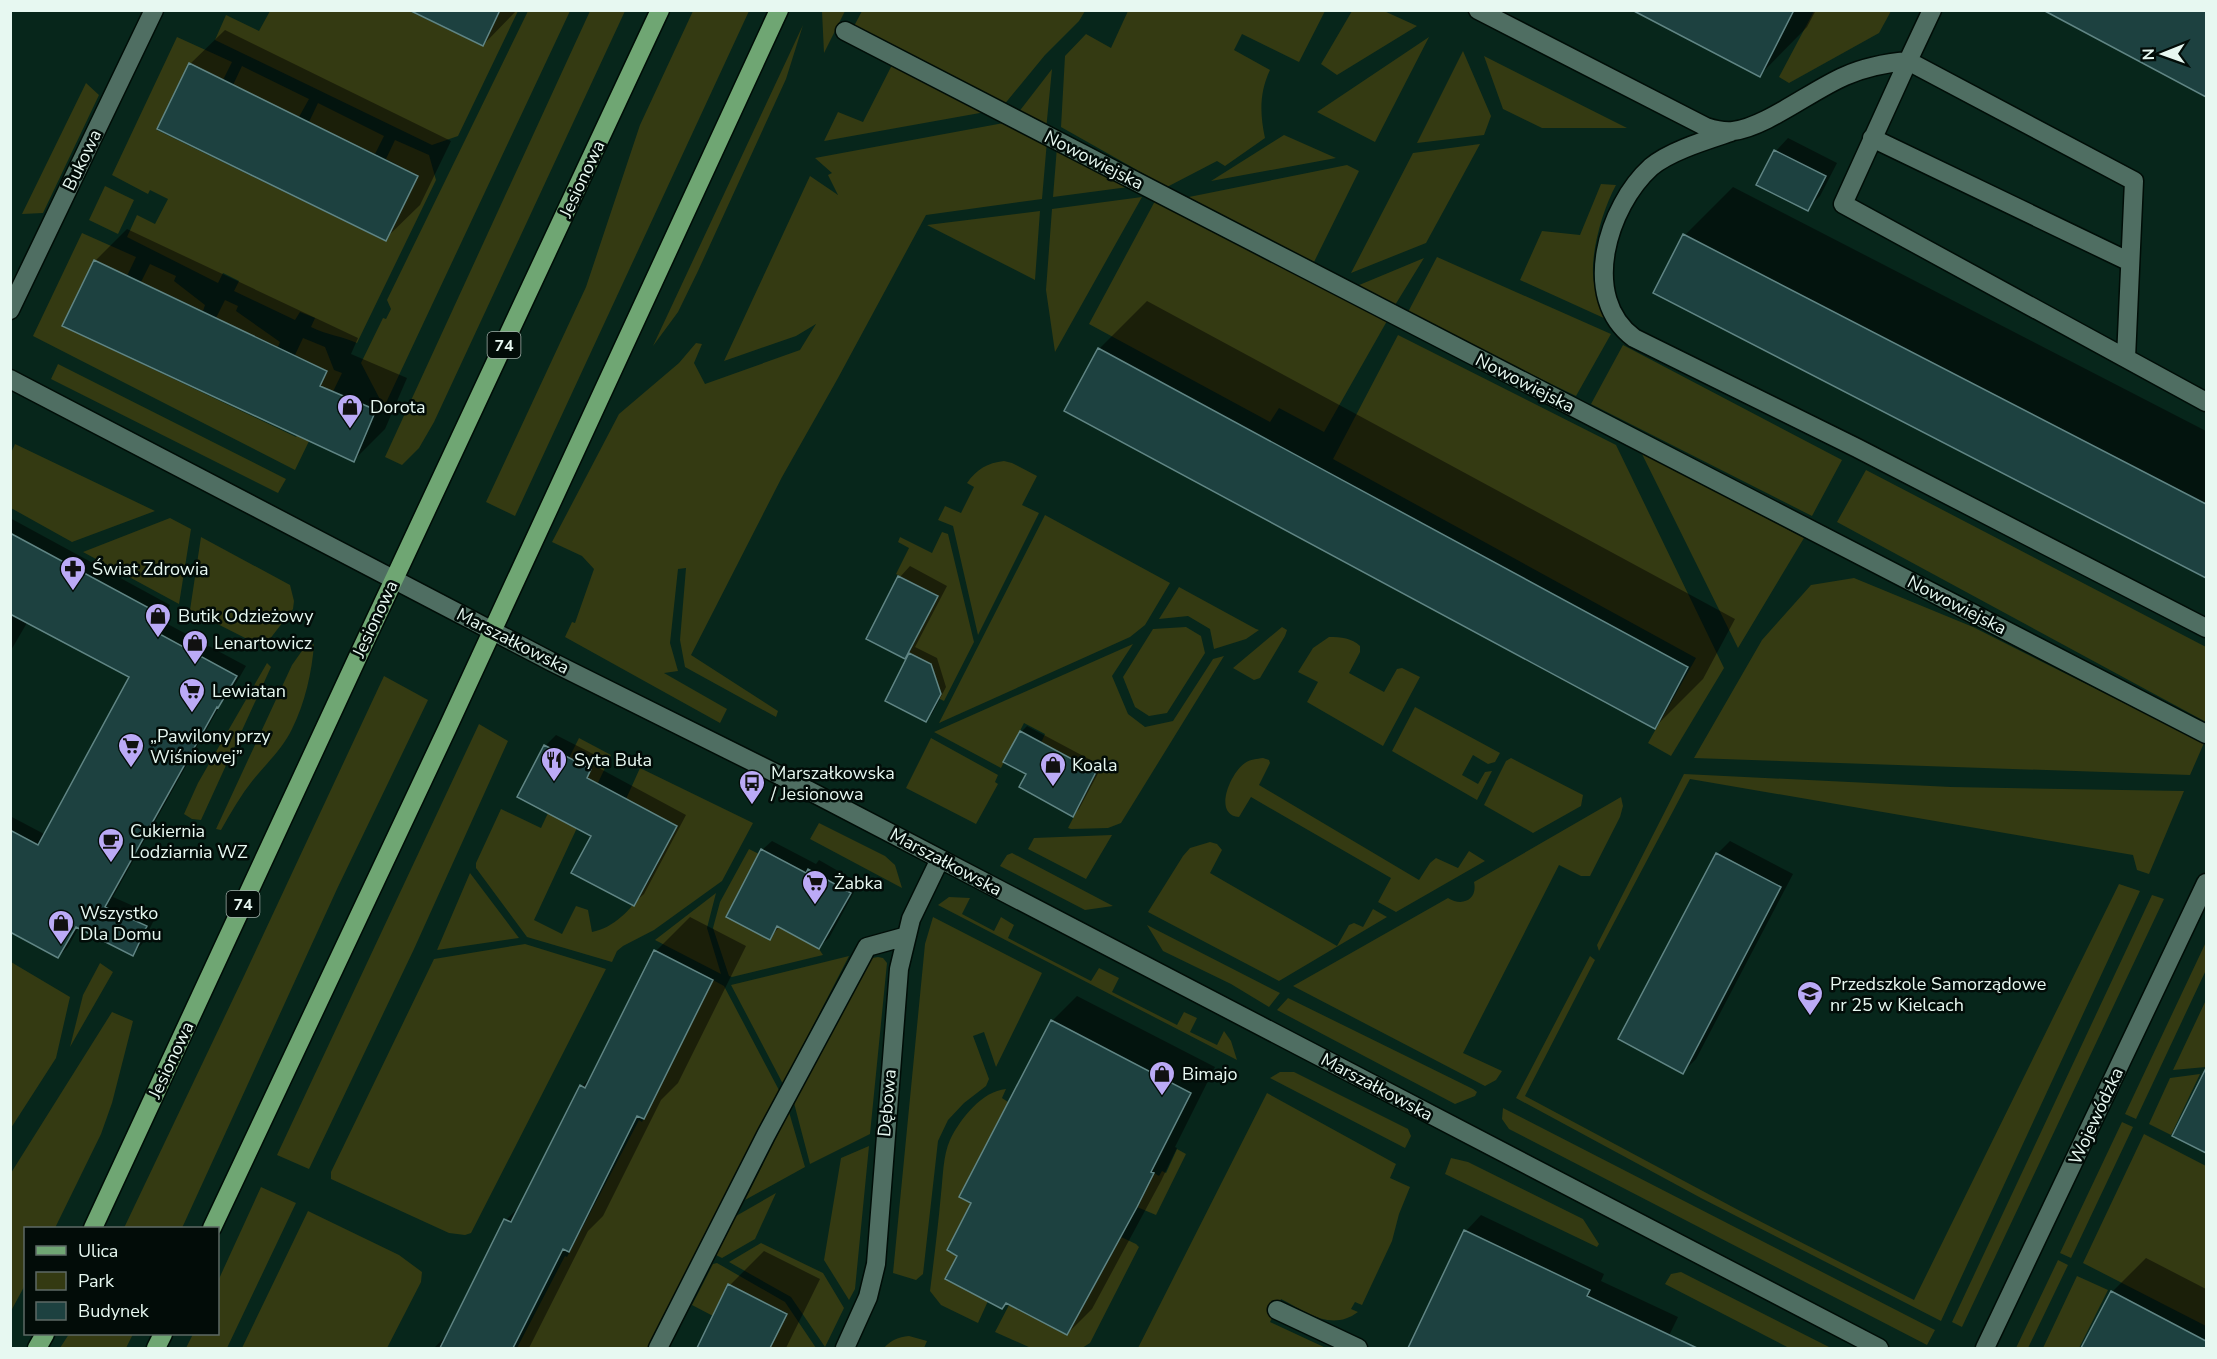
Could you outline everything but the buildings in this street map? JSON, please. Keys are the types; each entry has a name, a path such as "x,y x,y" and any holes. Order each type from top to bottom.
{"main road":[{"name":"Jesionowa","path":"93,1227 660,10"},
{"path":"212,1227 492,631 779,10"}],"street":[{"name":"Bukowa","path":"10,310 154,10"},
{"path":"1478,10 1706,127 1731,132"},
{"path":"1932,10 1843,204 2206,402"},
{"name":"Nowowiejska","path":"845,31 2206,734"},
{"path":"2126,358 2134,181 1908,61 1872,66 1844,76 1750,128 1731,132 1666,158 1653,166 1641,178 1617,213 1607,243 1604,274 1611,309 1622,329 1634,338 1857,447 2206,628"},
{"path":"1872,138 2130,262"},
{"name":"Marszałkowska","path":"10,379 492,631 737,753 1879,1348"},
{"name":"Dębowa","path":"845,1348 868,1297 875,1272 899,969 919,900 940,859"},
{"name":"Wojewódzka","path":"1985,1348 2206,883"},
{"path":"658,1348 766,1135 867,947 907,936"},
{"path":"1277,1310 1358,1348"}],"green space":[{"path":"1128,10 1325,11 1299,62 1242,34 1234,50 1270,70 1261,104 1265,138 1225,166 1217,161 1167,187 1061,127 1065,56 1086,34 1111,48"},
{"path":"270,11 409,11 483,46 500,11 518,11 458,136 432,145 215,40 226,15 259,31"},
{"path":"528,11 570,11 384,407 361,363 383,318 386,319 391,309 387,300"},
{"path":"590,11 625,11 434,422 419,448 402,465 385,457"},
{"path":"693,11 749,11 515,516 486,502 586,287 640,125"},
{"path":"822,11 845,11 824,53"},
{"path":"862,11 1085,11 1079,21 1045,55 1003,106 853,28"},
{"path":"1352,11 1384,11 1417,26 1337,75 1321,64"},
{"path":"1814,11 1891,11 1879,33 1789,83 1779,77"},
{"path":"803,25 786,79 698,271 678,312 653,346"},
{"path":"177,37 232,62 223,80 157,130 385,241 418,176 386,159 395,140 429,155 436,180 357,343 311,327 315,318 300,312 295,320 234,291 239,281 223,273 218,283 127,237 137,215 155,224 168,199 150,190 148,194 112,175"},
{"path":"1429,37 1375,142 1317,112"},
{"path":"1463,51 1491,116 1484,135 1417,143"},
{"path":"1484,56 1627,128 1542,128 1503,109"},
{"path":"892,65 991,111 824,141 838,112 863,122"},
{"path":"242,66 309,99 299,117 233,85"},
{"path":"1052,69 1046,130 1018,113"},
{"path":"86,83 99,95 43,213 22,214"},
{"path":"318,103 384,136 375,154 309,122"},
{"path":"1009,122 1047,141 1042,199 926,215 782,477 691,655 778,711 776,717 685,667 680,640 686,568 678,569 670,643 678,671 664,673 727,709 720,723 565,637 572,622 575,623 594,569 582,556 552,542 619,414 679,363 696,343 702,344 694,363 705,384 800,350 816,324 796,336 724,361 810,176 838,195 828,175 832,173 815,158"},
{"path":"1284,135 1336,158 1211,181"},
{"path":"1480,144 1426,243 1351,273 1413,153"},
{"path":"1057,147 1136,186 1053,197"},
{"path":"1347,165 1359,171 1314,262 1184,198"},
{"path":"1601,184 1616,185 1599,228 1593,263 1595,286 1606,319 1520,280 1542,231 1580,235"},
{"path":"105,186 134,200 118,234 89,220"},
{"path":"1142,197 1055,352 1046,290 1052,209"},
{"path":"1155,201 1387,321 1324,432 1279,408 1270,422 1089,324"},
{"path":"1040,211 1035,280 927,225"},
{"path":"82,233 136,257 127,276 94,260 62,326 296,437 327,371 295,355 303,338 325,347 334,370 342,373 295,470 33,336"},
{"path":"1437,257 1611,334 1576,396 1407,314"},
{"path":"1424,258 1392,310 1352,288"},
{"path":"150,264 176,276 174,281 205,305 203,311 141,282"},
{"path":"225,300 238,306 236,311 280,342 278,347 216,318"},
{"path":"1398,335 1616,445 1724,668 1671,756 1648,743 1696,658 1333,459"},
{"path":"1623,345 1842,460 1812,516 1591,404"},
{"path":"58,364 286,479 278,493 51,379"},
{"path":"15,444 155,511 72,542 11,508 11,453"},
{"path":"1641,452 1804,538 1738,648"},
{"path":"1004,461 1037,476 1022,505 1039,513 978,635 953,526 938,520 945,506 961,513 974,487 967,483 971,478 979,470 992,463"},
{"path":"1866,470 2206,647 2206,722 1837,522"},
{"path":"1045,515 1170,583 1145,625 1130,637 939,723"},
{"path":"170,518 191,529 179,604 83,552"},
{"path":"942,532 948,534 974,642 944,701 938,698 941,694 931,664 909,653 938,596 896,574 909,548 898,542 900,537 932,553"},
{"path":"201,537 290,585 294,601 293,609 266,644 253,642 190,610"},
{"path":"1854,578 1973,627 2204,743 2190,775 1694,758 1762,640 1811,585"},
{"path":"1179,587 1259,630 1246,639 1214,649 1210,629 1188,616 1159,619"},
{"path":"1186,627 1201,636 1205,653 1167,713 1149,716 1135,707 1123,677 1153,629"},
{"path":"1282,627 1287,630 1285,636 1260,678 1254,680 1233,668"},
{"path":"1329,637 1346,638 1360,646 1360,652 1349,673 1384,692 1397,669 1402,668 1420,677 1383,746 1307,702 1318,682 1298,672 1313,648"},
{"path":"314,644 307,687 292,729 244,792 221,830 216,829 292,665 304,648"},
{"path":"1133,644 1112,676 1128,714 1145,727 1173,721 1213,659 1224,656 1121,823 1108,828 1068,828 1097,772 1041,743 1045,734 1024,723 1001,768 934,732"},
{"path":"267,663 271,667 201,820 192,819 184,814 198,783"},
{"path":"384,676 428,700 337,889 182,1227 124,1227"},
{"path":"1415,707 1500,753 1495,762 1488,764 1473,755 1462,775 1478,784 1485,772 1492,771 1477,800 1392,751"},
{"path":"479,724 508,741 414,949 309,1169 277,1155"},
{"path":"579,738 611,755 534,920 562,934 576,906 588,910 592,932 608,926 621,917 644,890 676,826 626,799 640,768 753,823 722,881 654,930 623,946 617,951 612,962 527,937 476,868 476,863 501,809 541,828 548,813 564,821 591,769 569,758"},
{"path":"931,738 998,775 995,782 998,784 976,824 906,788"},
{"path":"1263,758 1269,760 1270,763 1259,785 1419,880 1436,858 1458,868 1469,851 1485,861 1396,912 1378,902 1391,878 1251,797 1239,817 1231,814 1225,801 1234,775 1247,762"},
{"path":"1511,758 1583,795 1581,806 1533,833 1484,805 1506,761"},
{"path":"1684,774 1951,787 2184,791 2149,874 2137,870 2133,855 1690,779 1599,951 1597,945"},
{"path":"1621,797 1623,806 1620,817 1590,876 1581,876 1559,865 1463,1053 1502,1071 1496,1080 1485,1086 1293,986 1448,898 1459,902 1468,900 1474,893 1474,882"},
{"path":"819,823 885,856 895,865 902,888 810,839"},
{"path":"1112,835 1086,879 1028,849 1034,838"},
{"path":"1210,842 1217,844 1222,850 1210,873 1337,946 1349,925 1354,923 1363,927 1373,909 1387,917 1279,981 1148,912 1190,848"},
{"path":"749,849 759,854 726,917 770,940 777,926 819,949 823,955 729,976 713,928 720,902"},
{"path":"1012,853 1113,906 1085,910 1000,866 1007,855"},
{"path":"470,873 519,938 437,950"},
{"path":"2119,884 2140,891 1941,1321 1701,1198 1516,1098 1590,956 1595,960 1525,1096 1742,1212 1914,1300"},
{"path":"716,893 707,928 721,974 655,940"},
{"path":"2152,895 2164,899 1962,1327 1952,1322"},
{"path":"949,897 970,898 962,914 994,931 1001,917 1014,925 1008,938 1091,981 1099,968 1119,978 1112,992 1177,1025 1184,1012 1197,1018 1190,1032 1217,1045 1224,1031 1231,1041 1237,1060 938,905"},
{"path":"933,917 1042,973 996,1067 984,1032 973,1036 989,1079 986,1086 964,1103 948,1120 938,1141 923,1274 916,1280 893,1273 925,944"},
{"path":"1147,925 1280,993 1269,1007 1231,984 1163,951"},
{"path":"2206,942 2206,970 2136,1119 2125,1114"},
{"path":"525,944 606,969 471,1233 465,1235 449,1233 331,1179 331,1172 434,959"},
{"path":"849,956 783,1084 731,985"},
{"path":"872,958 883,958 887,963 870,1134 810,1164 794,1103 865,966"},
{"path":"11,962 70,997 56,1058 11,1128"},
{"path":"100,963 113,972 70,1047 83,995"},
{"path":"713,980 724,986 780,1092 648,1348 517,1348 639,1120 642,1122"},
{"path":"1288,998 1473,1089 1477,1092 1475,1096 1455,1104 1277,1010"},
{"path":"2206,1000 2206,1067 2173,1070"},
{"path":"112,1012 133,1021 112,1103 101,1134 55,1227 24,1227 24,1287 11,1311 11,1173"},
{"path":"1280,1072 1294,1072 1408,1129 1411,1136 1405,1148 1270,1078"},
{"path":"2200,1074 2171,1135 2149,1124 2170,1078"},
{"path":"1006,1089 1002,1098 1008,1102 959,1197 971,1203 947,1250 957,1256 988,1301 978,1323 941,1305 930,1291 944,1166 950,1140 966,1115 980,1100"},
{"path":"1267,1093 1396,1164 1390,1178 1410,1187 1399,1214 1392,1241 1362,1305 1355,1302 1351,1309 1358,1312 1348,1318 1329,1320 1319,1318 1281,1299 1270,1322 1326,1348 1138,1348"},
{"path":"1503,1108 1935,1330 1927,1345 1509,1129 1502,1119"},
{"path":"789,1112 805,1167 745,1200"},
{"path":"2122,1122 2133,1127 2071,1258 2060,1253"},
{"path":"2144,1134 2206,1166 2206,1326 2083,1263"},
{"path":"869,1146 855,1289 849,1300 824,1260 841,1158"},
{"path":"1177,1149 1186,1154 1156,1215 1137,1207 1154,1173 1159,1176 1162,1171 1166,1173"},
{"path":"1451,1158 1468,1162 1583,1219 1599,1244 1597,1247 1445,1174"},
{"path":"261,1187 296,1203 227,1348 186,1348 192,1335 219,1335 219,1279"},
{"path":"776,1193 755,1239 722,1258 716,1255 736,1216"},
{"path":"308,1211 399,1255 422,1272 421,1282 387,1348 242,1348"},
{"path":"1121,1237 1139,1247 1090,1343 1082,1348 1031,1348 995,1332 1009,1305 1067,1335"},
{"path":"761,1243 823,1273 844,1308 825,1347 791,1297 729,1262"},
{"path":"2058,1260 2068,1265 2028,1348 2016,1348"},
{"path":"717,1263 785,1302 816,1348 770,1348 787,1313 729,1285 713,1316 692,1305 713,1264"},
{"path":"1681,1272 1831,1348 1789,1348 1665,1284 1671,1274"},
{"path":"2077,1276 2108,1290 2079,1348 2043,1348"},
{"path":"68,1335 132,1335 126,1348 60,1348"},
{"path":"909,1336 927,1341 924,1348 884,1348 895,1339"}],"place":[{"name":"Dorota","path":"350,430"},
{"name":"Świat Zdrowia","path":"73,592"},
{"name":"Butik Odzieżowy","path":"158,639"},
{"name":"Lenartowicz","path":"195,666"},
{"name":"Lewiatan","path":"192,714"},
{"name":"„Pawilony przy Wiśniowej”","path":"131,769"},
{"name":"Syta Buła","path":"554,783"},
{"name":"Koala","path":"1053,788"},
{"name":"Marszałkowska / Jesionowa","path":"752,806"},
{"name":"Cukiernia Lodziarnia WZ","path":"111,864"},
{"name":"Żabka","path":"815,906"},
{"name":"Wszystko Dla Domu","path":"61,946"},
{"name":"Przedszkole Samorządowe nr 25 w Kielcach","path":"1810,1017"},
{"name":"Bimajo","path":"1162,1097"}]}
